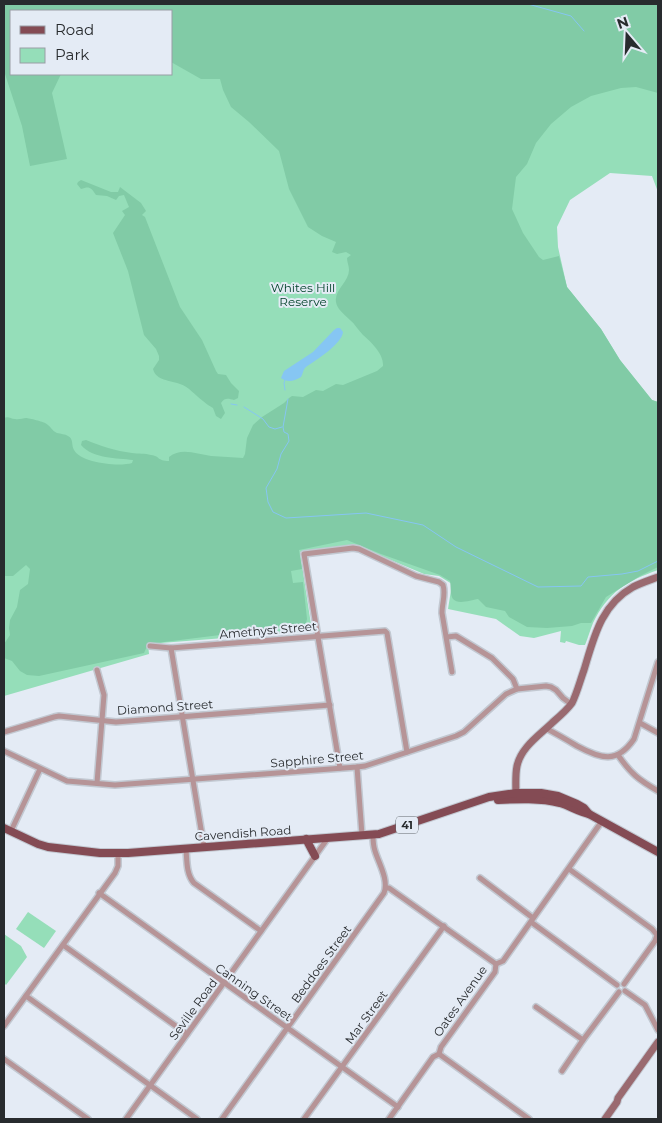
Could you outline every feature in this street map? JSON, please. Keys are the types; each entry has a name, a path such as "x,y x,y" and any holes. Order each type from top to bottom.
{"main road":[{"name":"Cavendish Road","path":"7,829 48,847 118,854 373,835 489,797 541,793 558,796 577,804 589,814 658,852"},
{"path":"306,840 315,856"}],"street":[{"path":"340,768 304,554 353,548 359,549 416,576 439,582 443,585 445,592 442,613 452,672"},
{"path":"516,796 517,769 520,758 526,748 571,704 599,623 615,601 625,592 634,586 658,577"},
{"name":"Amethyst Street","path":"150,646 171,648 385,631 387,633 407,752"},
{"path":"447,637 456,636 492,658 513,679 516,689"},
{"path":"171,648 204,847"},
{"path":"547,729 590,753 601,757 618,755 634,739 658,662"},
{"path":"97,670 104,695 97,783"},
{"name":"Sapphire Street","path":"40,768 67,782 115,785 357,767 456,736 464,732 506,694 516,689 551,687 571,704"},
{"name":"Diamond Street","path":"4,732 59,716 116,722 330,705"},
{"path":"640,723 658,733"},
{"path":"4,751 40,768 7,829"},
{"path":"618,755 634,776 658,791"},
{"path":"357,767 362,835"},
{"name":"Oates Avenue","path":"389,1119 433,1057 438,1054 494,972 496,964 503,961 602,821"},
{"path":"373,835 375,850 386,888 389,888 496,964"},
{"name":"Seville Road","path":"126,1119 328,838"},
{"path":"186,849 190,879 261,931"},
{"path":"4,1026 116,871 118,854"},
{"path":"562,1071 582,1040 619,992 622,992 656,941 657,934 569,869"},
{"path":"480,878 617,985 621,983 645,1005 658,1030"},
{"name":"Beddoes Street","path":"222,1119 384,894 386,888"},
{"name":"Canning Street","path":"100,893 398,1107"},
{"name":"Mar Street","path":"304,1119 444,926"},
{"path":"63,945 187,1034"},
{"path":"617,985 616,989 619,992"},
{"path":"26,996 197,1119"},
{"path":"536,1007 582,1040"},
{"path":"605,1119 658,1042"},
{"path":"438,1054 529,1119"},
{"path":"4,1059 88,1119"},
{"path":"600,1119 614,1100 618,1098"}],"green space":[{"name":"Whites Hill Reserve","path":"4,4 658,4 658,192 652,176 610,173 570,200 557,227 558,247 567,287 601,329 620,360 652,400 658,402 658,570 628,583 612,596 599,612 585,645 579,645 566,641 565,643 560,642 561,631 534,638 520,636 496,619 448,609 452,584 439,576 424,574 355,545 300,552 312,631 148,644 149,654 4,696"},
{"name":"Whites Hill Reserve","path":"4,4 658,4 658,93 636,87 621,88 591,96 571,107 551,124 536,143 527,164 516,177 512,209 523,233 539,257 543,260 559,256 567,287 601,329 620,360 652,400 658,402 658,567 606,597 591,623 547,628 527,627 509,617 505,611 486,607 478,599 461,602 455,601 451,595 450,581 440,575 347,540 299,550 302,569 291,571 293,583 303,582 307,619 306,623 300,628 275,628 148,644 144,653 39,676 27,675 20,671 12,661 4,658 4,644 10,635 10,620 17,607 20,590 28,584 30,569 26,565 13,576 4,576 4,418 28,418 44,422 55,432 70,437 74,450 78,454 84,458 101,463 126,464 132,463 133,460 105,457 92,453 81,445 82,441 86,440 120,451 146,454 165,461 169,461 169,457 179,452 243,458 247,438 253,425 289,398 292,396 303,397 316,390 323,391 336,384 343,385 377,371 383,366 383,362 370,341 340,310 336,303 337,293 348,275 347,258 351,255 346,252 337,254 332,252 336,242 308,227 289,189 279,151 231,107 220,79 201,79 172,63 172,10 10,10 10,75 61,75 52,93 67,159 30,166 22,126 4,73"},
{"path":"81,180 111,192 118,192 120,187 141,203 146,211 142,215 145,217 180,307 202,340 218,374 226,375 239,391 238,398 234,400 226,399 221,403 225,413 221,419 216,416 213,408 186,387 164,380 155,373 153,369 159,360 159,356 156,349 144,335 128,271 113,233 125,215 122,211 129,207 124,195 119,196 116,200 107,196 96,195 90,188 81,189 77,184"},
{"path":"28,912 56,931 44,948 16,929"},
{"path":"4,934 21,946 27,957 6,985 4,983"}],"water":[{"path":"337,328 340,328 343,332 342,337 328,351 305,368 301,377 291,381 281,378 284,371 313,352"}],"waterway":[{"path":"528,4 571,16 584,31"},
{"path":"285,380 285,390"},
{"path":"288,399 283,427 284,432 288,434 289,441 281,454 277,469 266,488 268,502 273,512 286,518 366,513 423,525 456,547 538,587 581,586 588,577 638,571 658,561"},
{"path":"231,404 237,405"},
{"path":"244,407 263,419 269,427 275,429 282,427"}]}
